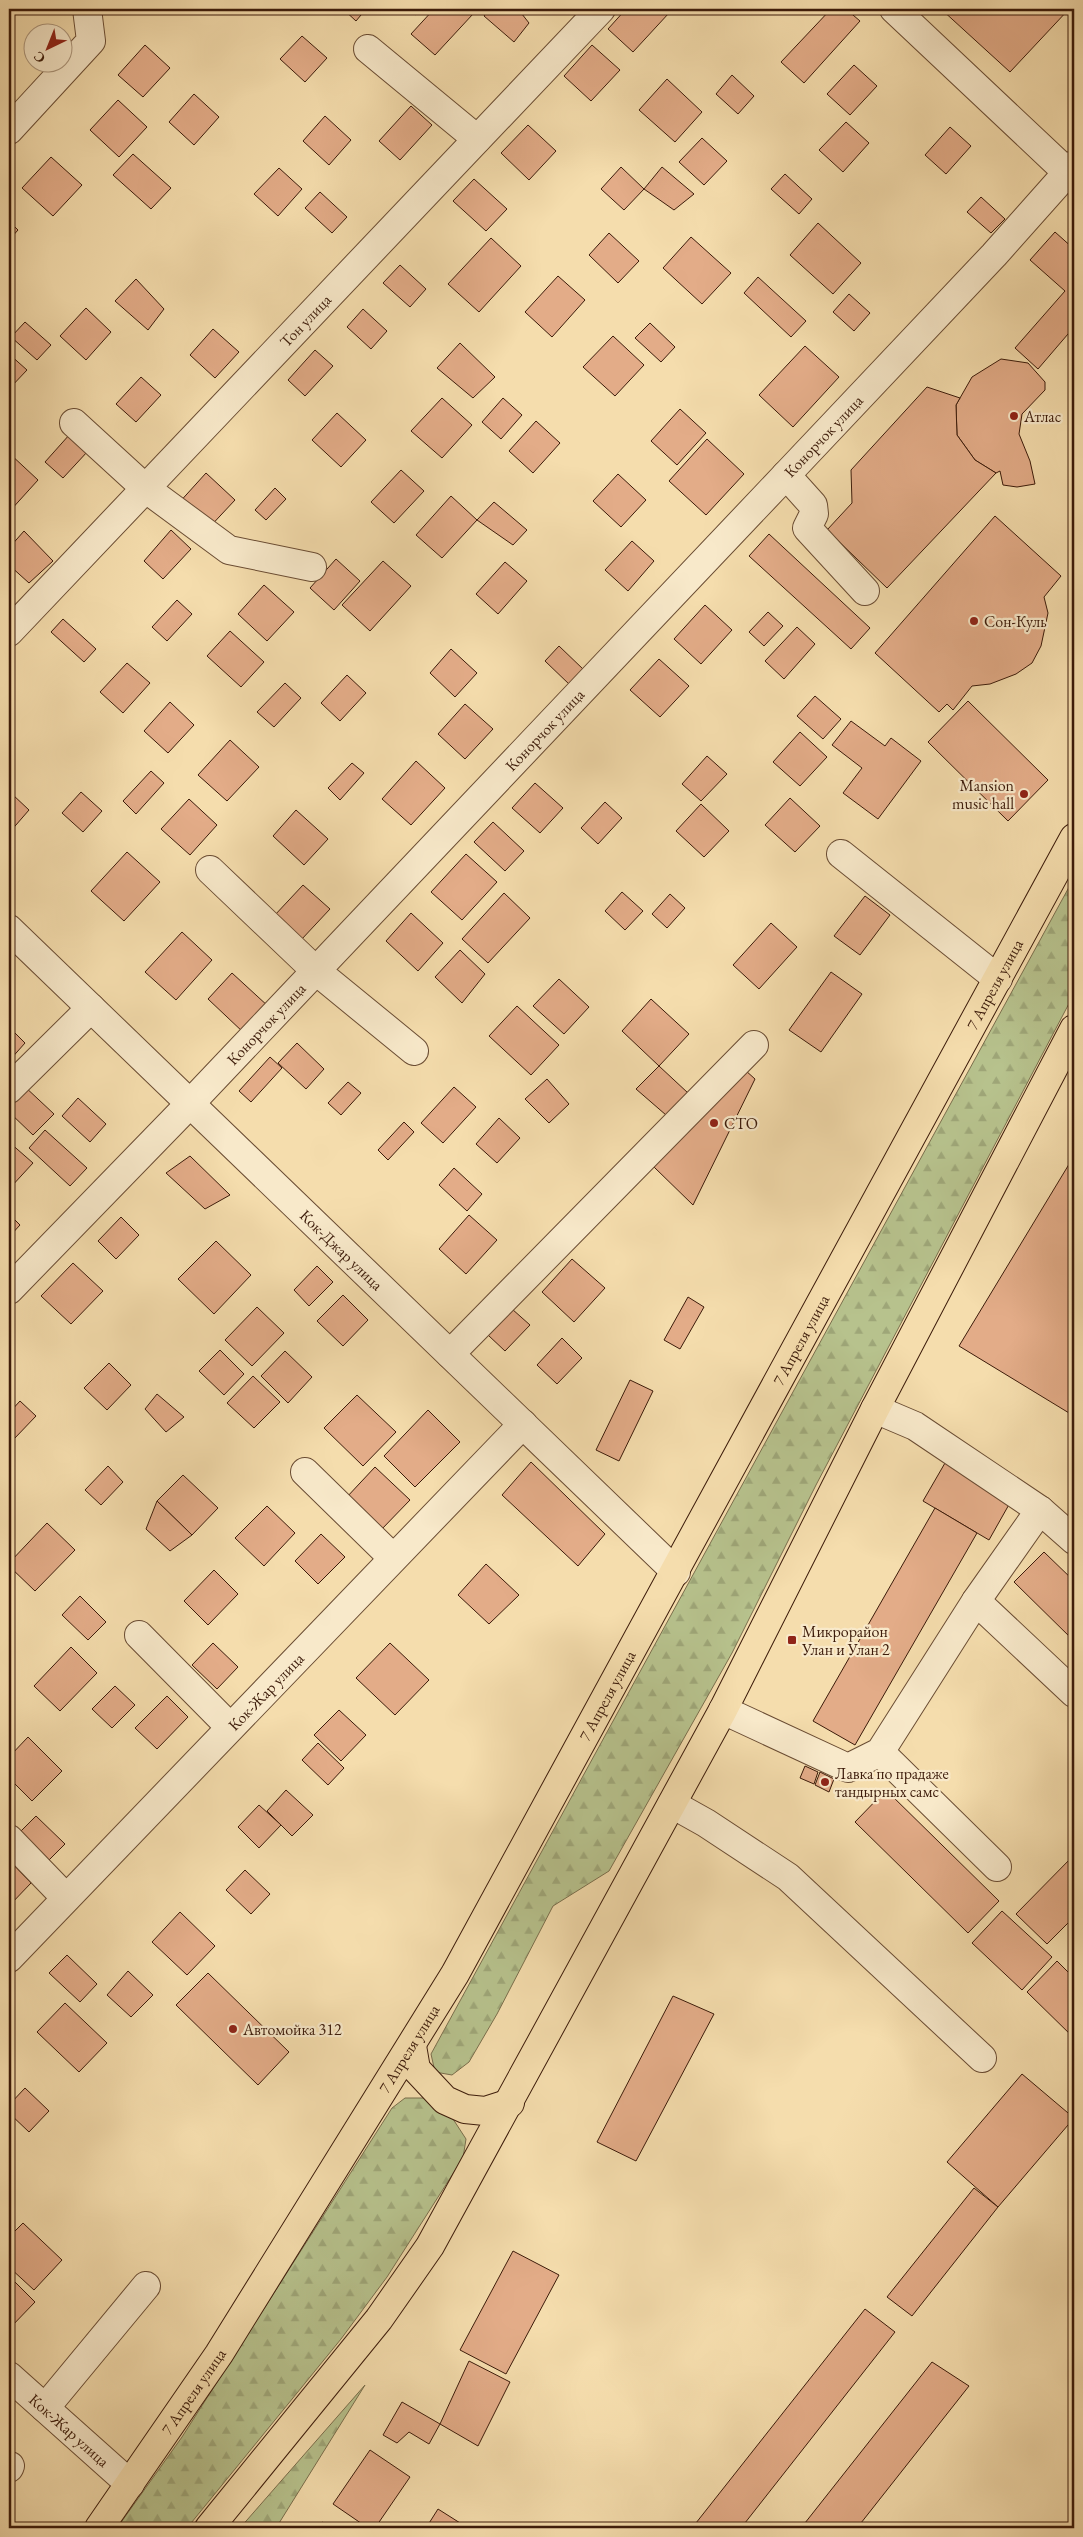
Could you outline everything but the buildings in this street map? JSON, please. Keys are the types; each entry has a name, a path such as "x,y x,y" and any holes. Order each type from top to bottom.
{"main road":[{"name":"7 Апреля улица","path":"99,2528 219,2354 412,2046 460,1965 676,1572 1074,838"},
{"path":"209,2528 379,2319 430,2246 510,2103 723,1710 875,1409 1074,1029"},
{"path":"412,2046 416,2069 445,2100 465,2109 485,2111 510,2103"}],"street":[{"path":"9,130 91,41 87,9"},
{"name":"Тон улица","path":"9,632 601,9"},
{"path":"894,9 1071,169"},
{"path":"368,48 477,139"},
{"name":"Конорчок улица","path":"9,1290 988,262 1071,169"},
{"path":"74,423 145,488 229,550 312,567"},
{"path":"786,475 813,505 814,514 807,528 865,591"},
{"path":"841,854 998,979"},
{"path":"210,870 315,970 414,1051"},
{"name":"Кок-Джар улица","path":"9,929 676,1572"},
{"path":"9,1089 91,1008"},
{"path":"450,1354 754,1046"},
{"path":"875,1409 915,1426 1040,1510 1074,1540"},
{"name":"Кок-Жар улица","path":"9,1958 523,1424"},
{"path":"304,1472 394,1558"},
{"path":"723,1710 848,1768 880,1752 976,1601 1040,1510"},
{"path":"976,1601 1074,1693"},
{"path":"139,1635 230,1727"},
{"path":"880,1752 998,1867"},
{"path":"672,1804 706,1823 788,1877 982,2058"},
{"path":"9,1839 66,1898"},
{"path":"45,2408 146,2286"},
{"name":"Кок-Жар улица","path":"9,2376 130,2484"}],"green space":[{"path":"1074,878 1074,994 816,1485 732,1653 609,1871 553,1906 497,2014 469,2062 452,2075 435,2072 431,2054"},
{"path":"405,2098 430,2098 453,2119 466,2139 463,2158 387,2277 341,2339 187,2528 117,2528 182,2437 392,2108"},
{"path":"365,2385 276,2528 240,2528"}],"place":[{"name":"Атлас","path":"1014,416"},
{"name":"Сон-Куль","path":"974,621"},
{"name":"Mansion music hall","path":"1024,794"},
{"name":"СТО","path":"714,1123"},
{"name":"Микрорайон Улан и Улан 2","path":"792,1640"},
{"name":"Лавка по прадаже тандырных самс","path":"825,1782"},
{"name":"Автомойка 312","path":"233,2029"}]}
